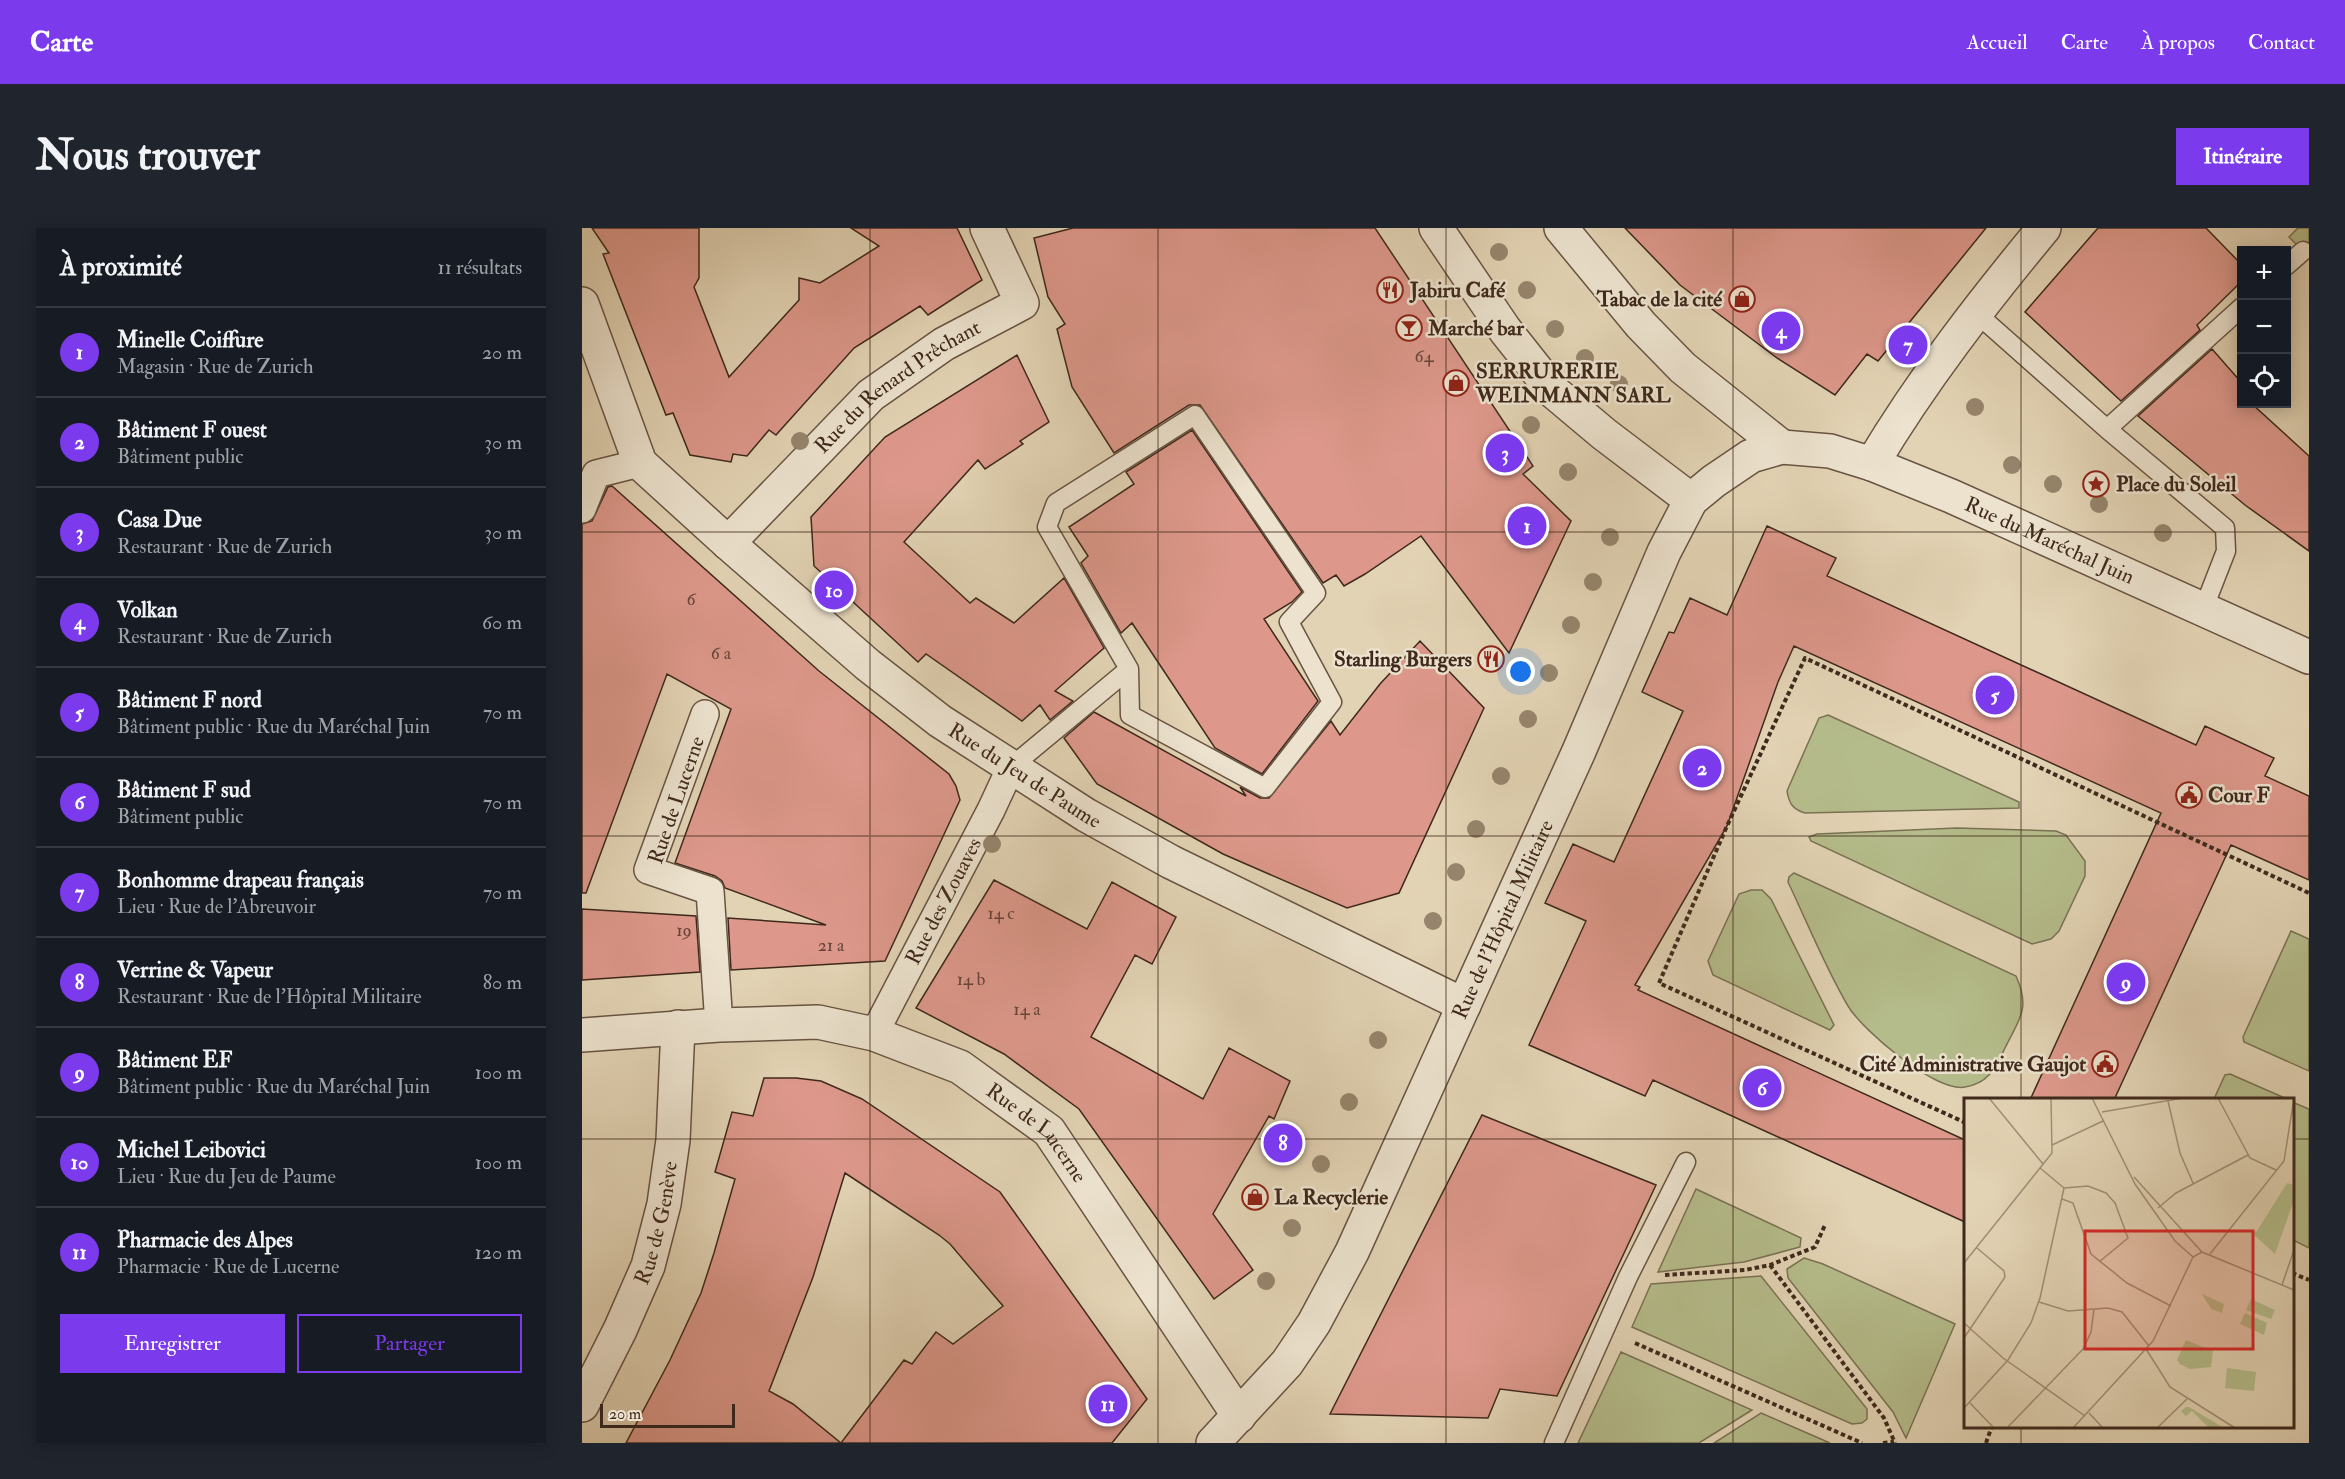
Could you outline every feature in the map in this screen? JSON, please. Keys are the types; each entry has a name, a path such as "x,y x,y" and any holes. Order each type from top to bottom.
{"street":[{"name":"Rue du Renard Prêchant","path":"728,543 871,394 944,344 1022,303 987,228"},
{"path":"1436,228 1505,330 1554,392 1604,434 1691,500"},
{"path":"1872,464 1894,427 1975,312 2044,228"},
{"path":"1572,232 1641,325 1683,368 1782,447"},
{"name":"Rue du Jeu de Paume","path":"582,304 640,463 868,665 940,721 1086,815 1171,862 1464,1005"},
{"name":"Rue de l'Hôpital Militaire","path":"1213,1443 1287,1363 1314,1323 1352,1252 1580,751 1664,552 1691,500 1751,456 1782,447"},
{"name":"Rue du Maréchal Juin","path":"1782,447 1830,451 1872,464 1951,496 2309,657"},
{"path":"582,509 596,474 640,463"},
{"name":"Rue de Lucerne","path":"705,714 648,870 710,891 719,1025"},
{"name":"Rue des Zouaves","path":"874,1034 991,810 1011,767"},
{"name":"Rue de Lucerne","path":"582,1035 678,1027 818,1022 874,1034 960,1067 1049,1131 1239,1416"},
{"name":"Rue de Genève","path":"582,1404 620,1330 648,1266 663,1204 673,1140 678,1027"}],"lane":[{"path":"2291,262 2303,251"},
{"path":"2107,429 2237,311"},
{"path":"1975,312 2107,429 2225,528 2226,551 2203,610"},
{"path":"1195,415 1316,593 1288,622 1332,702 1265,789 1130,715 1129,669 1047,527 1056,503 1195,415"},
{"path":"1011,767 1129,669"},
{"path":"1554,1443 1628,1277 1686,1162"}],"path":[{"path":"1964,1123 1659,983 1727,826 1805,658 2309,893"},
{"path":"1628,1277 1745,1270 1770,1266 1815,1247 1825,1225"},
{"path":"1770,1266 1884,1418 1894,1443 1883,1443"},
{"path":"2294,1274 2309,1280"},
{"path":"1604,1330 1862,1443"},
{"path":"1986,1443 1991,1428"}],"green space":[{"path":"2298,228 2309,228 2309,257 2289,237"},
{"path":"1828,715 2019,802 2019,808 1805,813 1797,810 1792,805 1787,791 1819,718"},
{"path":"1957,828 2056,831 2066,835 2085,861 2085,876 2059,931 2051,939 2032,944 1811,841 1809,837 1817,834"},
{"path":"1794,873 2016,976 2023,997 2021,1014 1998,1062 1986,1078 1965,1087 1952,1086 1936,1080 1901,1058 1868,1030 1848,1006 1832,977 1788,882 1789,877"},
{"path":"1751,890 1762,890 1771,899 1834,1025 1830,1030 1713,975 1708,961 1739,894"},
{"path":"2291,931 2309,939 2309,1071 2244,1042 2243,1037"},
{"path":"2230,1074 2285,1098 2214,1098 2225,1075"},
{"path":"2294,1103 2309,1109 2309,1248 2294,1240"},
{"path":"1696,1189 1801,1238 1800,1247 1744,1262 1658,1272"},
{"path":"1804,1258 1823,1264 1955,1324 1906,1438 1893,1412 1788,1278 1787,1269"},
{"path":"1761,1276 1867,1409 1867,1419 1862,1423 1852,1424 1632,1327 1651,1284"},
{"path":"1621,1352 1752,1410 1699,1443 1578,1443"},
{"path":"1761,1413 1830,1443 1714,1443"}],"building":[{"path":"592,228 699,228 699,278 694,287 729,377 799,300 799,278 820,283 879,246 851,228 957,228 982,280 928,315 920,306 854,348 776,435 769,430 747,456 733,454 731,462 690,455 673,413 666,415 603,254 609,253"},
{"path":"1073,228 1375,228 1533,466 1523,474 1571,521 1509,653 1421,536 1344,586 1336,575 1323,583 1200,405 1189,405 1114,453 1072,387 1057,329 1065,324 1048,297 1034,238"},
{"path":"1625,228 1986,228 1878,361 1867,354 1835,395 1777,358 1680,285"},
{"path":"2098,228 2206,228 2237,260 2237,286 2197,325 2200,330 2121,401 2025,312"},
{"path":"2212,349 2237,377 2237,408 2256,408 2309,456 2309,551 2245,505 2138,416"},
{"path":"1017,355 1049,422 1020,441 1023,444 985,469 978,460 904,542 970,603 976,598 1014,623 1064,578 1104,648 1055,691 1073,701 1050,720 1040,705 1022,721 926,654 918,662 814,566 811,517 885,437"},
{"path":"1192,430 1302,592 1292,602 1264,619 1318,701 1262,774 1215,748 1132,623 1121,633 1081,563 1088,556 1069,527 1134,484 1126,472"},
{"path":"612,486 819,671 949,774 956,786 960,800 885,961 731,970 728,918 826,925 725,888 722,881 715,876 675,863 731,709 667,674 586,893 582,893 582,524 592,521 608,487"},
{"name":"Cour F","path":"1767,526 1836,558 1827,576 2196,745 2205,726 2274,758 2265,776 2309,796 2309,880 2231,845 2115,1098 2031,1098 2161,813 1794,646 1778,682 1727,826 1635,985 1640,987 1638,990 1964,1140 1964,1222 1653,1080 1645,1096 1529,1045 1586,921 1545,903 1573,844 1614,862 1683,711 1642,692 1669,632 1674,633 1690,598 1727,615"},
{"path":"1420,641 1484,708 1399,893 1347,908 1223,854 1097,784 1064,738 1094,712 1246,796 1240,787 1260,798 1269,798 1331,721 1340,735 1380,684"},
{"path":"994,880 1087,929 1112,882 1176,917 1152,964 1135,955 1091,1037 1203,1099 1229,1048 1290,1081 1274,1119 1269,1116 1213,1214 1253,1270 1214,1299 1079,1109 1004,1054 916,1008"},
{"path":"582,909 696,916 700,972 582,980"},
{"path":"764,1078 821,1081 862,1099 1000,1192 1147,1399 1112,1443 841,1443 626,1443 670,1360 701,1293 714,1253 735,1179 715,1172 732,1112 753,1116","holes":["845,1173 950,1244 1003,1306 953,1344 936,1332 912,1364 904,1360 841,1443 793,1404 769,1391 813,1277"]},
{"path":"1482,1115 1656,1185 1557,1396 1500,1389 1488,1418 1330,1414"}],"place":[{"name":"Jabiru Café","path":"1390,290"},
{"name":"Tabac de la cité","path":"1742,299"},
{"name":"Marché bar","path":"1409,328"},
{"name":"Volkan","path":"1781,331"},
{"name":"Bonhomme drapeau français","path":"1908,345"},
{"name":"SERRURERIE WEINMANN SARL","path":"1456,383"},
{"name":"Casa Due","path":"1505,453"},
{"name":"Place du Soleil","path":"2096,484"},
{"name":"Minelle Coiffure","path":"1527,526"},
{"name":"Michel Leibovici","path":"834,590"},
{"name":"Starling Burgers","path":"1491,659"},
{"name":"Bâtiment F nord","path":"1995,695"},
{"name":"Bâtiment F ouest","path":"1702,768"},
{"name":"Cour F","path":"2189,795"},
{"name":"Bâtiment EF","path":"2126,982"},
{"name":"Cité Administrative Gaujot","path":"2105,1064"},
{"name":"Bâtiment F sud","path":"1762,1088"},
{"name":"Verrine & Vapeur","path":"1283,1143"},
{"name":"La Recyclerie","path":"1255,1197"},
{"name":"Pharmacie des Alpes","path":"1108,1404"}]}
